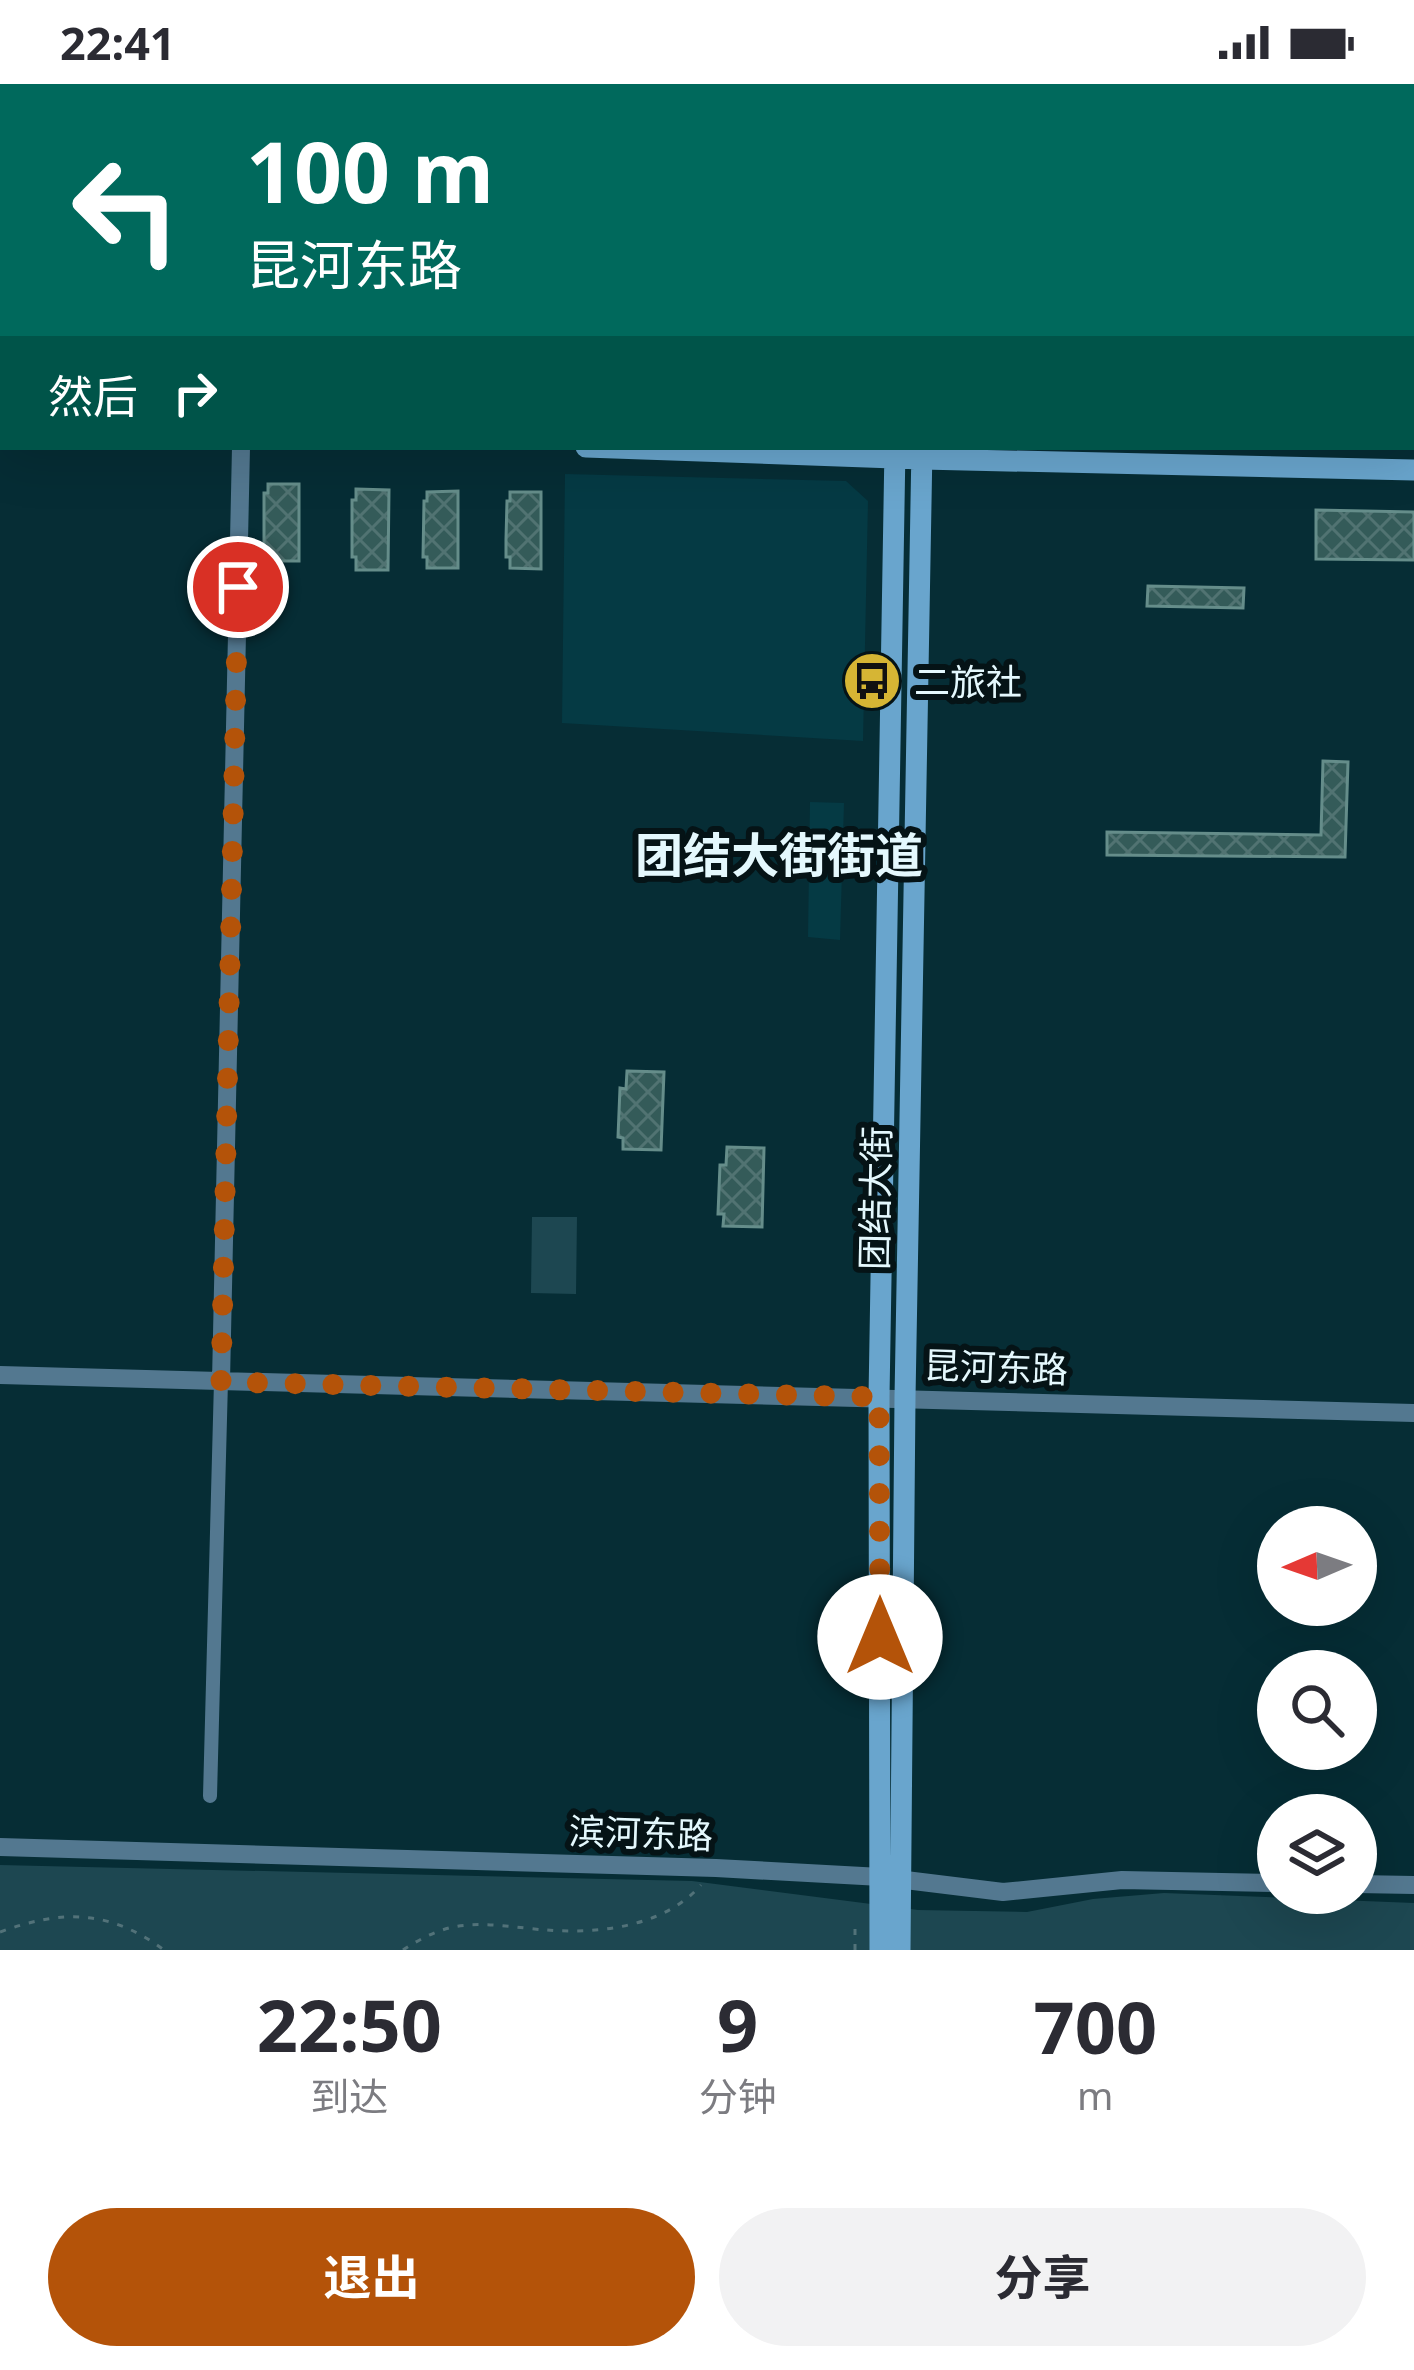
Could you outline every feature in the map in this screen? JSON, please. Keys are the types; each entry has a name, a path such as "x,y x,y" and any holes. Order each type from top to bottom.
{"main road":[{"path":"771,450 1414,470"},
{"name":"团结大街","path":"895,452 879,1397 891,1878 900,1950"},
{"name":"团结大街","path":"880,1950 891,1878 922,453"}],"street":[{"path":"210,1796 241,450"},
{"name":"昆河东路","path":"0,1375 1414,1412"},
{"name":"滨河东路","path":"0,1847 716,1868 891,1878 1003,1892 1122,1880 1257,1883"},
{"path":"1377,1885 1414,1886"}],"path":[{"path":"403,1950 456,1926 550,1931 623,1927 668,1913 688,1900 716,1868"},
{"path":"0,1931 30,1921 110,1920 164,1950"},
{"path":"855,1950 856,1923"}],"shaded area":[{"path":"565,474 846,481 868,501 863,741 562,723"},
{"path":"810,802 844,803 840,940 808,937"},
{"path":"532,1217 577,1217 576,1294 531,1293"},
{"path":"0,1865 692,1881 918,1910 1027,1912 1093,1899 1164,1893 1257,1897 1257,1914 1377,1914 1377,1902 1414,1903 1414,1950 0,1950"}],"building":[{"path":"268,484 299,484 299,561 268,561 264,493 268,493"},
{"path":"356,489 389,490 388,570 356,570 352,500 356,500"},
{"path":"458,491 458,568 427,568 427,557 423,557 427,492"},
{"path":"510,492 541,492 541,569 510,568 506,539"},
{"path":"1316,510 1414,512 1414,560 1316,559"},
{"path":"1148,586 1244,588 1243,608 1147,606"},
{"path":"1323,761 1348,762 1345,857 1107,855 1107,832 1321,835"},
{"path":"627,1071 664,1072 661,1150 623,1149 623,1138 618,1137 620,1088 626,1089"},
{"path":"727,1147 764,1148 762,1227 723,1226 724,1214 718,1214 720,1165 726,1165"}],"place":[{"name":"二旅社","path":"872,681"}],"district":[{"name":"团结大街街道","path":"779,854"}],"route":[{"path":"238,587 221,1382 879,1397 880,1637"}]}
